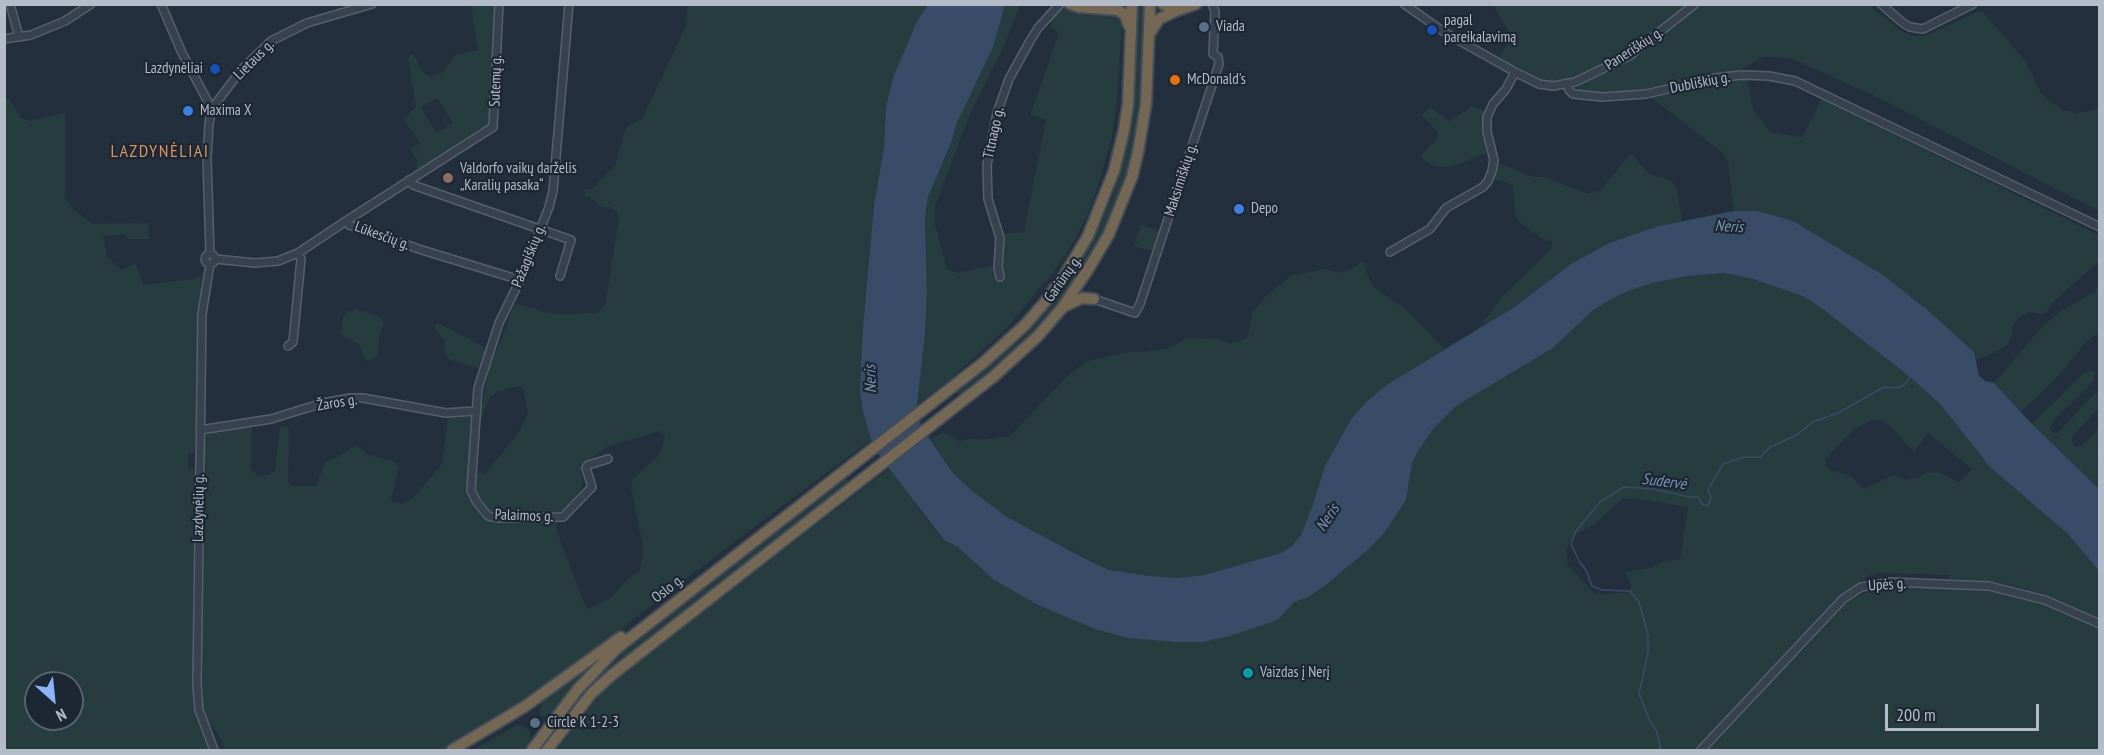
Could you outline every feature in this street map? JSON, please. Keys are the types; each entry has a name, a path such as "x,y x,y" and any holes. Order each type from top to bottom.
{"highway":[{"path":"1070,4 1079,7 1118,10 1124,13 1131,35"},
{"path":"1103,8 1123,4"},
{"name":"Gariūnų g.","path":"843,471 983,363 1025,325 1064,276 1088,236 1107,192 1120,149 1130,84 1132,4"},
{"name":"Gariūnų g.","path":"547,750 592,693 613,674 962,402 1018,356 1062,308 1089,268 1118,215 1138,152 1146,104 1150,4"},
{"path":"1163,4 1178,10"},
{"path":"1149,34 1159,19 1196,4"},
{"path":"1089,268 1086,287 1089,295 1094,299"},
{"path":"1062,308 1082,298 1094,299"},
{"name":"Oslo g.","path":"532,750 578,689 616,649 843,471"},
{"path":"452,750 494,726 571,675 731,553 793,510"},
{"path":"465,750 494,726"}],"street":[{"path":"10,4 19,37"},
{"path":"4,39 31,34 65,21 91,4"},
{"path":"161,4 180,51 211,109"},
{"name":"Lietaus g.","path":"211,109 242,69 271,41 307,23 372,4"},
{"name":"Sutemų g.","path":"346,221 493,127 499,4"},
{"name":"Pažagiškių g.","path":"476,501 471,490 478,388 499,323 520,280 553,191 569,4"},
{"name":"Titnago g.","path":"1000,276 998,267 1000,238 988,199 987,165 997,113 1009,79 1030,41 1038,28 1060,4"},
{"name":"Maksimiškių g.","path":"1094,299 1135,313 1140,304 1219,64 1218,57 1213,54 1215,11 1212,4"},
{"name":"Dubliškių g.","path":"1404,4 1444,32 1515,72 1539,84 1553,86 1567,84 1573,94 1602,97 1646,94 1715,78 1742,75 1769,76 1795,81 2100,227"},
{"name":"Paneriškių g.","path":"1567,84 1629,56 1695,4"},
{"path":"1881,4 1903,23 1916,29 1930,26 1973,4"},
{"path":"1390,252 1430,229 1446,208 1483,187 1488,181 1494,160 1487,132 1487,117 1515,72"},
{"name":"Lazdynėlių g.","path":"211,109 207,166 212,259 202,314 197,685 199,710 214,750"},
{"path":"408,180 413,184 571,240 560,276"},
{"name":"Lūkesčių g.","path":"212,259 278,261 298,253 346,221 350,225 423,250 520,280"},
{"path":"288,346 293,342 301,259 298,253"},
{"name":"Žaros g.","path":"200,430 271,419 350,398 363,398 446,413 476,411"},
{"name":"Palaimos g.","path":"476,501 485,513 493,517 563,518 592,487 586,468 588,465 608,459"},
{"name":"Upės g.","path":"1701,750 1843,599 1861,587 1892,582 1989,586 2045,600 2100,624"}],"green space":[{"path":"471,5 497,5 494,75 490,77 490,87 493,89 492,125 419,170 416,166 418,161 410,149 420,143 404,119 416,107 408,57 413,54 423,72 430,77 443,72 455,55 478,50","holes":["437,98 453,123 436,133 421,108"]},
{"path":"688,5 928,5 916,23 893,78 886,106 884,147 874,205 860,391 871,440 559,676 444,750 222,750 224,747 218,734 205,717 202,704 202,495 206,466 202,452 203,435 207,432 250,425 252,428 251,470 258,476 269,475 275,470 280,427 287,426 289,430 288,482 291,486 316,486 325,462 355,446 361,447 366,454 394,462 399,467 391,499 402,504 412,499 442,464 448,418 480,416 488,375 486,371 449,359 445,353 444,340 435,328 436,324 496,353 516,304 553,314 598,313 605,306 619,218 617,212 610,207 603,207 593,198 586,196 584,190 593,188 615,166 625,130 629,125 642,119 686,26","holes":["519,386 523,388 528,414 517,435 485,474 475,474 479,424 490,397 498,391","660,431 665,437 660,454 633,479 631,487 642,542 643,554 640,570 629,578 612,597 588,609 556,529 556,516 575,499 581,490 583,482 581,470 584,463 609,446"]},
{"path":"1005,5 1020,5 1006,42 970,114 935,206 935,224 947,269 958,273 1000,264 1003,234 1024,232 1046,119 1030,115 1059,33 1051,27 1054,5 1123,5 1117,102 1112,137 1091,207 1076,238 1056,269 1005,330 948,381 916,405 925,335 927,292 925,217 928,197 957,123 993,47"},
{"path":"1138,5 1145,5 1144,73 1132,157 1118,201 1096,250 1070,291 1041,327 1002,364 960,396 956,392 997,359 1035,322 1066,284 1091,244 1111,200 1122,167 1129,133 1135,81"},
{"path":"1493,5 1690,5 1621,57 1576,77 1551,83 1534,77 1498,58 1512,38"},
{"path":"1702,5 1869,5 1903,32 1913,36 1925,36 1977,12 1983,12 2026,62 2041,93 2049,101 2063,110 2076,113 2099,108 2099,211 1875,96 1790,58 1763,57 1736,72 1714,74 1645,91 1602,95 1577,90 1580,84 1619,67 1649,47"},
{"path":"1747,78 1753,109 1772,133 1803,137 1821,99 2099,235 2099,261 2052,303 2047,311 2042,314 2029,312 2019,317 2012,326 2012,335 2008,344 1976,360 1974,352 1963,341 1883,275 1793,221 1758,211 1734,211 1728,162 1723,153 1649,96 1725,79"},
{"path":"4,99 9,99 21,118 30,121 65,113 65,196 70,206 92,224 148,223 149,239 129,239 123,234 103,236 107,256 121,270 136,263 143,285 192,279 201,275 197,414 194,453 188,453 188,468 194,469 196,483 193,694 199,724 209,750 5,750"},
{"path":"1473,106 1485,111 1482,123 1486,153 1452,167 1435,166 1423,160 1421,156 1438,137 1438,132 1422,115 1430,107 1449,121"},
{"path":"1631,153 1649,174 1670,180 1677,187 1682,221 1659,226 1609,243 1571,264 1516,306 1479,328 1502,297 1552,248 1552,242 1541,238 1519,222 1515,213 1513,185 1494,179 1493,175 1498,163 1534,177 1545,177 1588,194 1601,190"},
{"path":"1141,225 1160,232 1154,252 1134,246"},
{"path":"1363,261 1372,286 1407,310 1444,349 1388,384 1367,401 1351,419 1325,466 1301,535 1292,546 1281,553 1204,575 1179,578 1109,570 1007,517 971,490 953,473 931,439 943,432 959,441 1005,437 1013,433 1067,376 1087,361 1130,352 1170,348 1187,338 1219,339 1230,344 1247,338 1253,312 1264,298 1292,275 1326,269 1340,273 1352,269"},
{"path":"1724,273 1753,279 1805,297 1824,310 1910,377 1941,405 1990,467 2068,534 2099,571 2099,621 2049,597 2000,583 1949,579 1948,575 1881,573 1868,576 1840,596 1791,649 1799,655 1842,607 1856,597 1878,589 1925,587 1988,590 2036,601 2099,627 2099,750 556,750 602,693 634,665 890,468 944,540 958,547 994,580 1040,606 1095,629 1128,638 1202,642 1230,636 1278,620 1294,602 1307,598 1327,584 1369,549 1385,532 1406,500 1412,463 1417,453 1433,429 1456,406 1553,348 1592,311 1611,299 1652,283 1687,276","holes":["1873,420 1880,420 1889,425 1914,452 1928,433 1972,469 1959,482 1938,472 1925,473 1906,480 1894,475 1864,489 1851,476 1830,470 1826,466 1826,459 1830,454 1854,429","1633,498 1688,507 1680,559 1664,561 1651,568 1625,572 1631,583 1631,590 1628,593 1595,594 1568,565 1566,551 1573,536 1596,523 1623,499"]},
{"path":"2099,285 2099,332 2085,343 2060,374 2021,412 1994,383 2044,325 2061,311 2093,293"},
{"path":"357,309 382,318 384,323 379,337 378,354 367,361 359,344 344,337 341,332 343,317 348,312"},
{"path":"2092,370 2095,373 2094,381 2056,418 2049,428 2053,433 2058,433 2093,395 2099,392 2099,408 2071,440 2075,447 2081,446 2099,429 2097,455 2099,489 2032,424 2083,374"},
{"path":"844,477 849,481 613,665 577,702 578,697 614,657"},
{"path":"585,671 587,674 553,712 541,716 539,712 542,703"},
{"path":"517,725 524,726 530,732 531,740 525,750 473,750"}],"water":[{"name":"Neris","path":"928,5 1005,5 993,47 957,123 928,197 925,217 927,292 925,335 916,412 923,429 953,473 971,490 1007,517 1084,558 1109,570 1179,578 1204,575 1281,553 1292,546 1301,535 1325,466 1351,419 1367,401 1388,384 1516,306 1571,264 1609,243 1659,226 1734,211 1758,211 1793,221 1883,275 1931,313 1974,352 1979,376 1985,381 1994,383 2032,424 2099,489 2099,571 2068,534 1990,467 1941,405 1910,377 1805,297 1753,279 1724,273 1687,276 1652,283 1611,299 1592,311 1553,348 1456,406 1433,429 1417,453 1412,463 1406,500 1385,532 1369,549 1327,584 1307,598 1294,602 1278,620 1230,636 1203,642 1176,642 1127,638 1095,629 1040,606 994,580 958,547 944,540 879,455 871,440 863,412 860,391 863,328 874,205 884,147 886,106 893,78 916,23"}],"waterway":[{"name":"Sudervė","path":"1661,750 1657,732 1639,694 1648,653 1648,635 1639,602 1630,591 1602,590 1592,586 1571,544 1576,531 1600,502 1624,487 1653,489 1698,497 1702,504 1708,506 1711,498 1708,490 1723,464 1744,457 1761,457 1770,447 1797,435 1813,422 1838,413 1884,387 1898,388 1904,385 1911,376"}],"place":[{"name":"Viada","path":"1204,27"},
{"name":"pagal pareikalavimą","path":"1432,30"},
{"name":"Lazdynėliai","path":"215,69"},
{"name":"McDonald's","path":"1175,80"},
{"name":"Maxima X","path":"188,111"},
{"name":"Valdorfo vaikų darželis „Karalių pasaka“","path":"448,178"},
{"name":"Depo","path":"1239,209"},
{"name":"Vaizdas į Nerį","path":"1248,673"},
{"name":"Circle K 1-2-3","path":"535,723"}],"district":[{"name":"LAZDYNĖLIAI","path":"160,152"}]}
